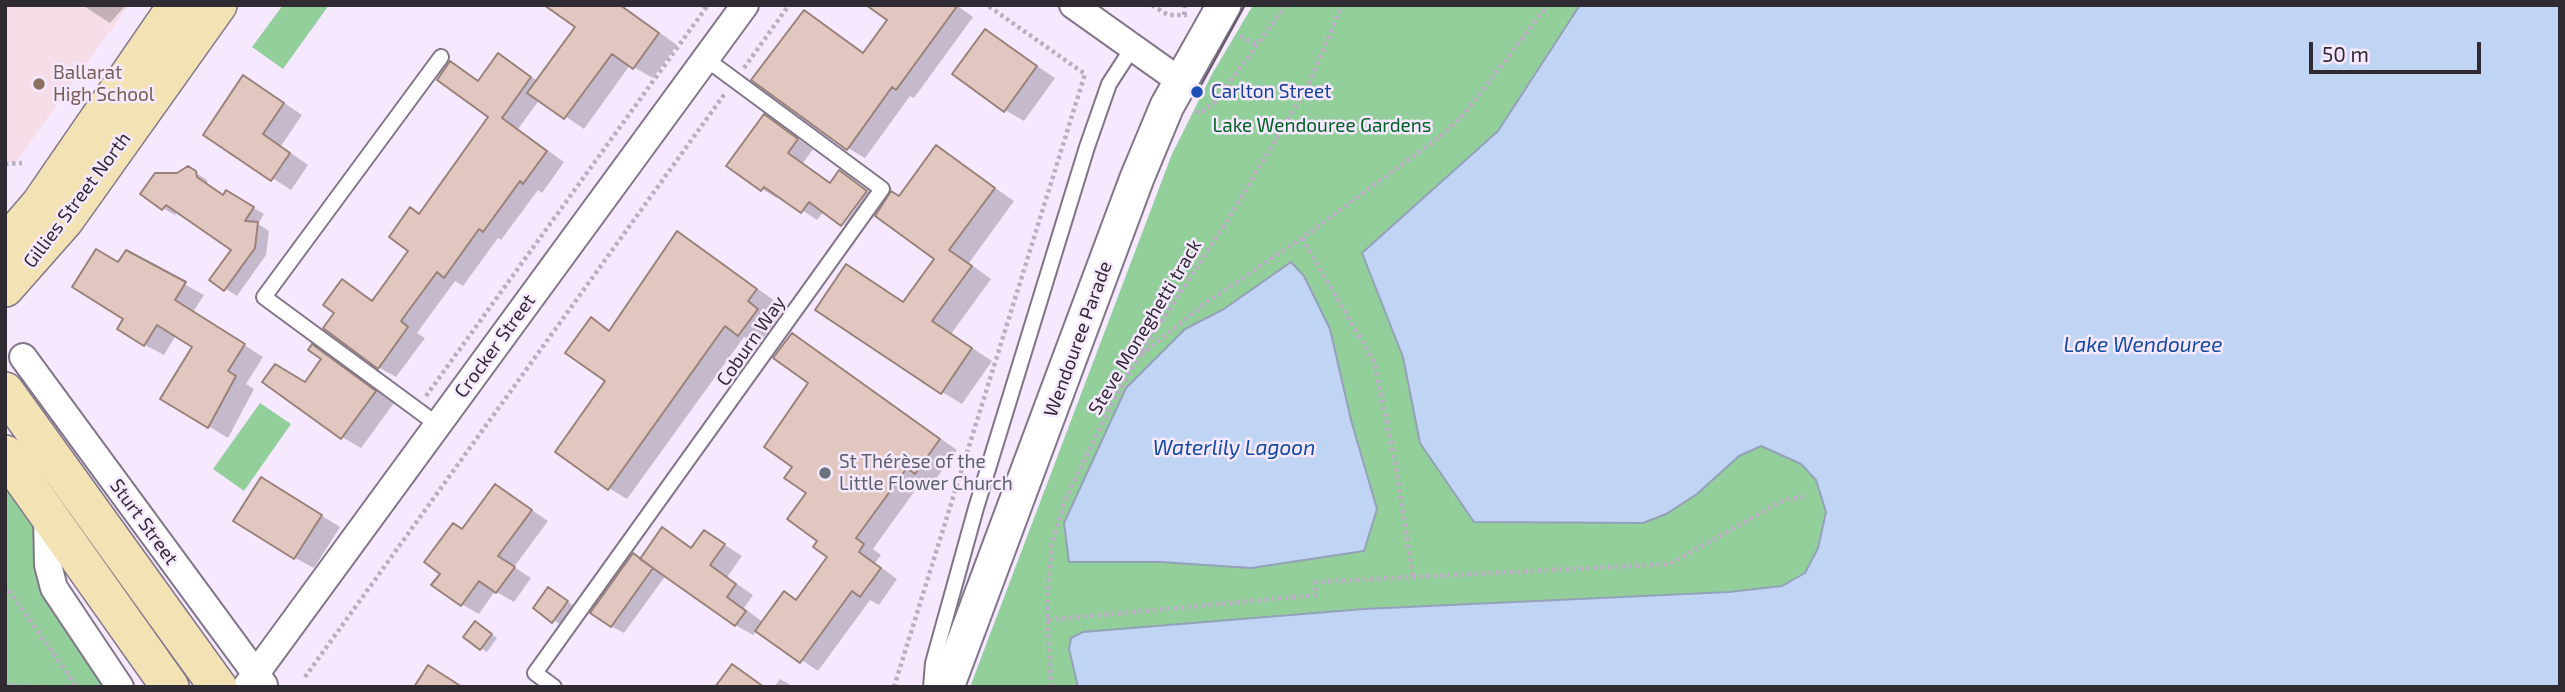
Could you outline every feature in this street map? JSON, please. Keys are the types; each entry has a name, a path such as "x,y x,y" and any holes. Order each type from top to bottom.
{"main road":[{"name":"Gillies Street North","path":"7,241 62,173 177,5"},
{"name":"Gillies Street North","path":"5,288 65,220 218,5"},
{"name":"Sturt Street","path":"5,391 218,687"},
{"path":"5,454 170,687"}],"street":[{"name":"Crocker Street","path":"255,682 438,425 745,5"},
{"path":"1073,5 1180,81"},
{"name":"Wendouree Parade","path":"943,685 1055,405 1137,178 1210,11"},
{"name":"Sturt Street","path":"23,357 255,682"},
{"path":"47,513 48,565 54,588 121,687"}],"lane":[{"name":"Wendouree Parade","path":"943,685 933,663 976,508 1087,147 1109,84 1133,47"},
{"path":"438,425 264,297 441,57"},
{"name":"Coburn Way","path":"554,687 535,673 882,189 706,60"}],"path":[{"path":"416,409 708,5"},
{"path":"305,677 789,5"},
{"path":"894,687 1085,74 987,5"},
{"path":"1152,5 1168,15 1210,11"},
{"path":"1184,15 1185,5"},
{"path":"1194,112 1203,111 1212,105 1286,5"},
{"name":"Steve Moneghetti track","path":"1051,687 1048,620 1052,542 1064,502 1112,404 1138,358 1298,103 1342,5"},
{"path":"1138,358 1207,302 1441,136 1464,114 1548,5"},
{"path":"1240,36 1256,44"},
{"path":"5,164 22,163"},
{"path":"1302,237 1374,362 1396,467 1413,577"},
{"path":"1048,620 1316,595 1316,582 1670,564 1784,500 1808,496"},
{"path":"5,585 77,687"},
{"path":"5,685 39,687"}],"shaded area":[{"name":"Ballarat High School","path":"5,5 129,5 16,162 5,162"}],"green space":[{"path":"283,5 329,5 283,69 252,47"},
{"name":"Lake Wendouree Gardens","path":"1253,5 1580,5 1498,131 1362,253 1403,357 1421,443 1474,522 1643,523 1739,456 1761,446 1801,464 1816,479 1826,511 1818,548 1805,573 1782,586 1729,592 1364,609 1083,632 1069,649 1078,687 970,687 1172,154 1212,74","holes":["1291,262 1351,420 1377,509 1364,551 1251,568 1161,562 1069,562 1064,523 1185,329 1224,309"]},
{"path":"260,403 291,424 244,491 213,469"},
{"path":"5,485 35,529 109,687 5,687"}],"water":[{"name":"Lake Wendouree","path":"1580,5 2560,5 2560,687 1078,687 1069,649 1071,638 1083,632 1364,609 1729,592 1782,586 1805,573 1818,548 1826,512 1816,480 1801,464 1761,446 1739,456 1697,494 1666,514 1643,523 1474,522 1420,443 1403,357 1362,253 1498,131"},
{"name":"Waterlily Lagoon","path":"1291,262 1304,276 1330,329 1351,420 1377,509 1364,551 1251,568 1161,562 1069,562 1064,523 1126,388 1185,329 1224,309"}],"building":[{"path":"544,5 620,5 659,33 633,69 612,54 564,119 527,93 575,27"},
{"path":"866,5 958,5 896,90 892,87 847,150 751,80 804,10 863,53 887,20"},
{"path":"985,29 1037,66 1004,112 952,74"},
{"path":"498,53 531,77 502,118 547,151 523,184 520,181 483,232 479,229 444,278 437,272 401,321 408,327 378,369 323,328 334,313 323,305 342,279 372,301 408,251 389,237 410,207 419,214 488,117 437,80 450,61 478,81"},
{"path":"243,75 284,103 263,134 290,153 271,181 203,135"},
{"path":"764,114 798,139 788,153 830,183 839,170 867,191 841,226 809,202 801,213 764,187 761,191 726,166"},
{"path":"936,145 995,188 949,250 972,266 932,321 972,348 941,394 815,310 846,264 903,302 934,259 875,216 891,191 899,196"},
{"path":"188,166 196,171 197,177 223,195 226,190 254,207 245,221 258,222 255,248 224,291 209,280 231,250 166,205 162,210 140,194 155,173 177,173"},
{"path":"677,231 757,289 748,301 758,309 738,336 725,326 608,490 555,452 605,381 565,353 591,317 609,331"},
{"path":"96,249 118,262 126,250 186,282 175,300 245,344 228,371 236,376 208,428 160,399 192,347 157,325 144,346 117,329 123,319 72,287"},
{"path":"792,333 940,439 915,474 907,468 856,538 864,544 859,552 881,568 860,597 852,591 800,663 755,631 784,591 796,600 827,557 813,547 817,541 787,519 806,493 784,478 792,467 764,447 808,383 773,358"},
{"path":"312,344 376,391 341,439 262,382 275,364 305,382 321,359 308,350"},
{"path":"261,477 322,515 294,559 233,521"},
{"path":"495,484 532,510 498,556 515,567 496,593 479,581 461,606 431,585 440,574 424,562 453,523 462,529"},
{"path":"662,527 691,548 704,530 725,544 710,565 736,584 727,597 746,611 735,626 640,559"},
{"path":"633,553 653,568 611,627 590,613"},
{"path":"548,587 568,601 552,623 533,608"},
{"path":"475,621 492,634 480,650 463,637"},
{"path":"732,664 764,687 715,687"},
{"path":"428,665 462,687 414,687"}],"tram line":[{"path":"1194,98 1245,5"}],"place":[{"name":"Ballarat High School","path":"39,84"},
{"name":"Carlton Street","path":"1197,92"},
{"name":"St Thérèse of the Little Flower Church","path":"825,473"}]}
